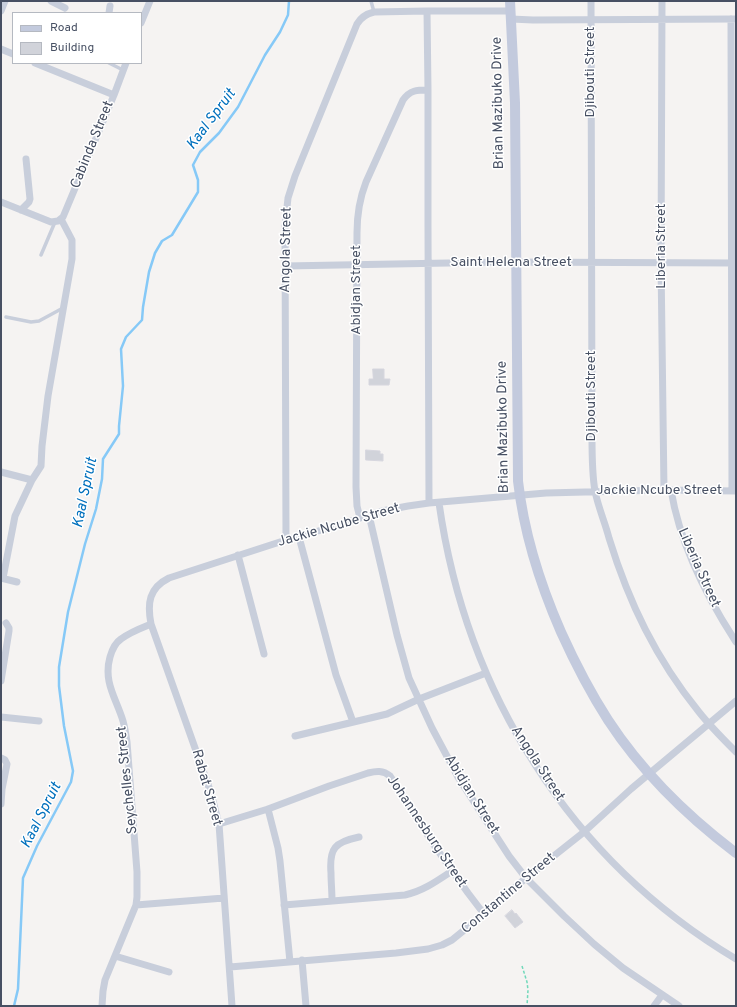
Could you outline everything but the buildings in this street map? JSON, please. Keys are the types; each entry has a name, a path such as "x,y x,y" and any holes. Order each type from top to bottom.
{"street":[{"path":"1,11 5,1"},
{"path":"51,1 65,8"},
{"path":"142,21 150,1"},
{"name":"Djibouti Street","path":"591,1 592,437 595,491 622,577 644,629 684,692 709,724 736,752"},
{"name":"Liberia Street","path":"662,1 661,263 668,490 696,571 718,614 736,642"},
{"path":"374,12 510,10 533,20 734,19 734,491"},
{"name":"Brian Mazibuko Drive","path":"510,10 515,102 517,459 519,495 528,541 552,611 584,679 609,721 624,743 679,806 736,853"},
{"path":"427,11 429,503"},
{"name":"Angola Street","path":"286,540 285,266 286,210 288,198 290,188 357,24 363,17 374,12"},
{"path":"1,49 12,54"},
{"path":"37,64 114,95"},
{"name":"Cabinda Street","path":"58,221 65,214 114,95 124,66"},
{"name":"Abidjan Street","path":"360,518 357,506 356,487 358,207 366,182 403,100 410,92 428,90"},
{"path":"21,210 30,199 26,159"},
{"path":"1,202 48,221 58,221 72,240 73,249 44,421 40,466 15,516 2,578 17,582"},
{"name":"Saint Helena Street","path":"285,266 515,262 734,263"},
{"path":"1,472 32,480"},
{"name":"Jackie Ncube Street","path":"150,600 154,590 162,581 169,578 286,540 394,509 429,503 546,493 668,490 734,491"},
{"name":"Angola Street","path":"439,503 445,543 459,600 473,641 506,715 526,752 584,832 622,871 683,924 736,959"},
{"name":"Abidjan Street","path":"369,515 397,635 409,678 432,728 458,777 509,856 526,878 594,944 623,968 679,1006"},
{"path":"299,537 336,675 353,722"},
{"path":"238,556 264,654"},
{"name":"Rabat Street","path":"150,600 149,615 151,624 209,787 219,824 232,1006"},
{"path":"1,681 9,631 6,623"},
{"name":"Seychelles Street","path":"102,1006 104,980 136,905 138,872 127,742 123,721 110,690 108,663 115,645 120,639 151,624"},
{"path":"295,736 387,714 419,699 486,673"},
{"name":"Constantine Street","path":"230,967 396,953 428,949 452,940 584,832 736,701"},
{"path":"1,717 39,721"},
{"path":"1,758 5,760 7,764 2,789 1,804"},
{"name":"Johannesburg Street","path":"268,809 368,773 383,771 390,776 468,894 484,914"},
{"path":"219,824 268,809 278,848 290,962"},
{"path":"332,901 331,854 338,845 359,836"},
{"path":"284,905 395,896 414,893 432,884 452,870"},
{"path":"136,905 224,898"},
{"path":"114,956 169,972"},
{"path":"302,960 306,1006"},
{"path":"654,1006 662,995"}],"lane":[{"path":"371,1 374,12"},
{"path":"114,64 124,66"},
{"path":"40,254 58,221"},
{"path":"6,317 31,322 39,320 64,308"}],"path":[{"path":"522,966 527,982 527,1006"}],"waterway":[{"name":"Kaal Spruit","path":"14,1006 18,989 23,878 37,846 71,782 73,771 64,726 59,686 59,667 68,612 85,544 96,509 102,479 103,459 119,434 123,386 121,349 126,337 142,320 149,272 155,253 162,241 172,235 198,192 198,180 193,165 200,152 219,133 238,107 265,55 280,32 288,15 289,1"}]}
